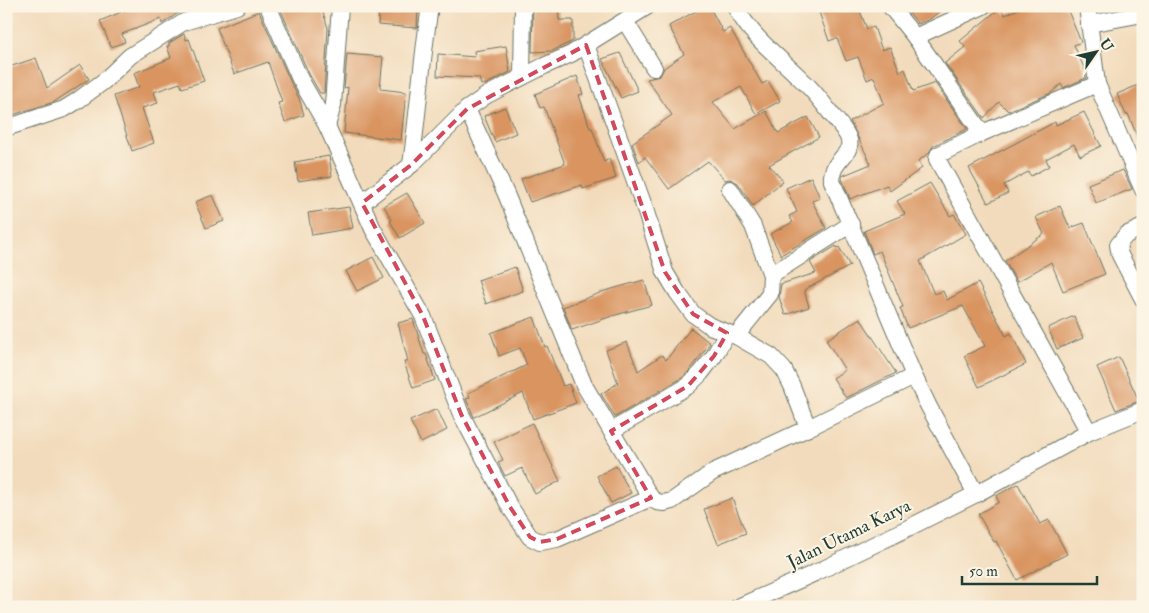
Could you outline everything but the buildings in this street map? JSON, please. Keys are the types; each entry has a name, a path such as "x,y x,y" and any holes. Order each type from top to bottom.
{"street":[{"path":"6,128 64,109 104,81 130,56 184,22 237,6"},
{"path":"268,6 300,79 328,126 373,229 423,316 461,414 510,507 530,537 540,542 557,539 651,498"},
{"path":"328,126 333,105 340,6"},
{"path":"411,166 430,6"},
{"path":"522,77 523,6"},
{"path":"362,203 411,166 467,109 487,95 561,59 648,6"},
{"path":"735,6 742,19 759,39 822,102 850,141 849,149 833,169 831,174 832,181 914,376 976,494"},
{"path":"890,6 982,133"},
{"path":"914,37 982,6"},
{"path":"1087,6 1097,84 1143,190"},
{"path":"1089,24 1143,14"},
{"path":"625,20 654,68"},
{"path":"586,45 644,206 665,272 693,314 710,326 732,335 771,356 784,370 808,428"},
{"path":"1089,432 937,159 938,155 982,133 1097,84"},
{"path":"467,109 506,194 584,385 651,498 657,502 672,501 713,472 914,376"},
{"path":"611,431 688,386 770,294 771,275 753,226 730,189"},
{"path":"771,275 851,224"},
{"path":"1143,226 1126,235 1118,245 1120,255 1143,300"},
{"name":"Jalan Utama Karya","path":"738,607 816,573 976,494 1089,432 1143,410"}],"highlighted area":[{"path":"586,45 665,272 693,314 727,333 714,356 688,386 611,431 651,498 557,539 540,542 530,537 510,507 461,414 423,316 362,203 411,165 467,109"}]}
